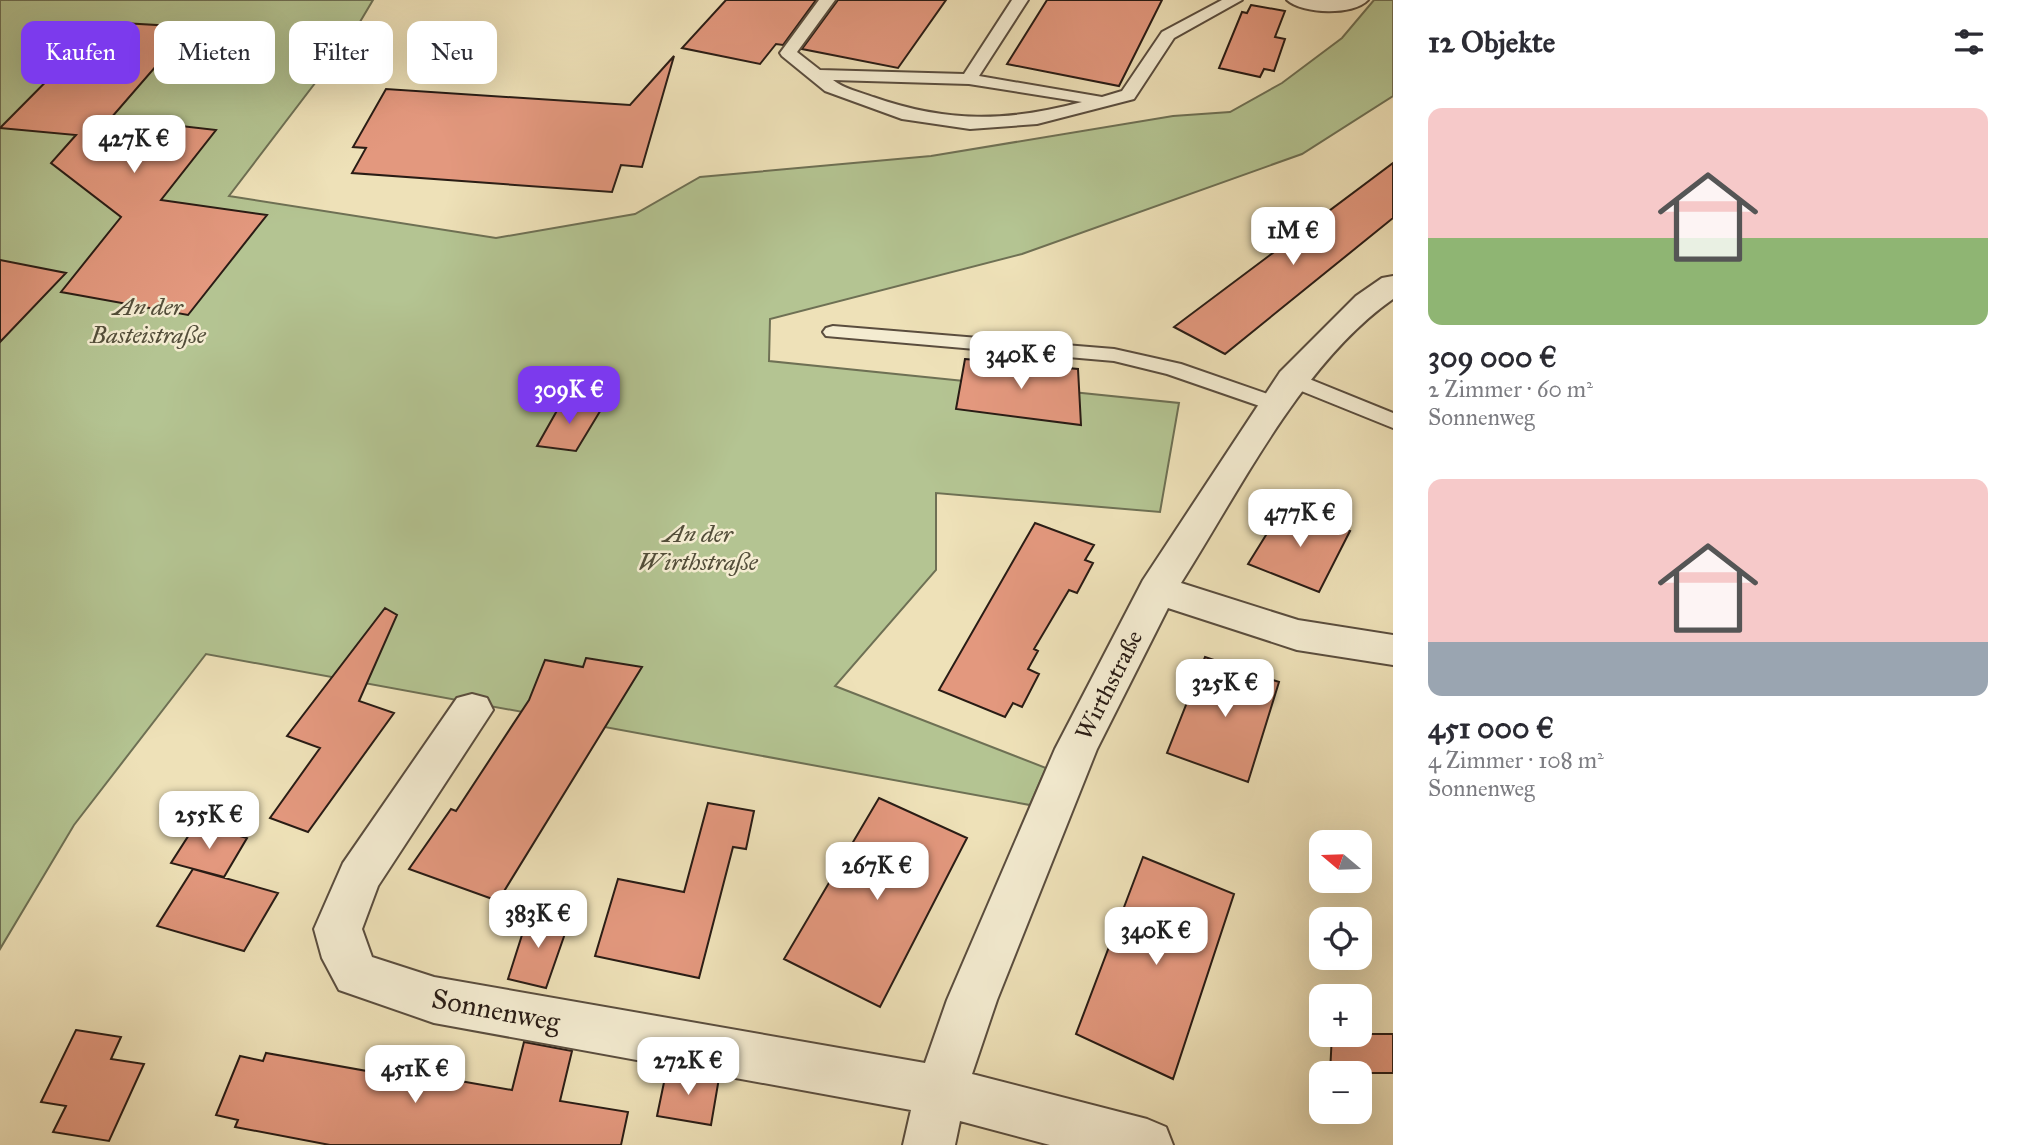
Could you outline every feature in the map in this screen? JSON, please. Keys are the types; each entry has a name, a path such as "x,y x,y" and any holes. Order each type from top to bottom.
{"street":[{"name":"Wirthstraße","path":"929,1145 941,1091 972,1000 1076,749 1157,590 1283,392 1367,303 1393,285"},
{"path":"1157,590 1297,635 1393,650"},
{"name":"Sonnenweg","path":"472,710 359,877 338,929 346,958 356,974 434,1000 941,1091 1147,1145"}],"lane":[{"path":"827,0 788,53 831,87 908,115 970,124 1037,119 1128,95 1143,77 1168,35 1234,0"},
{"path":"969,79 1020,0"},
{"path":"1295,0 1338,7 1351,6 1360,0"},
{"path":"816,75 969,79 1107,100"},
{"path":"833,332 1114,355 1283,392 1393,421"}],"green space":[{"path":"0,0 373,0 361,21 289,21 289,84 314,84 229,196 496,238 635,214 700,177 931,156 1173,116 1230,112 1282,83 1342,38 1374,0 1393,0 1393,96 1302,154 1022,254 770,319 769,361 1179,403 1160,512 936,493 936,570 835,686 1046,768 1030,805 206,654 74,825 0,949"}],"building":[{"path":"726,0 816,0 783,45 776,44 760,64 682,48"},
{"path":"838,0 946,0 898,68 802,49"},
{"path":"1047,0 1162,0 1119,86 1007,64"},
{"path":"1251,5 1285,11 1275,37 1285,39 1274,71 1264,69 1260,77 1219,68 1242,12 1247,13"},
{"path":"140,24 154,25 154,68 111,118 216,130 161,200 267,215 188,315 61,292 121,217 51,163 76,135 0,128 44,84 140,84"},
{"path":"674,56 642,167 621,165 612,192 352,173 366,148 353,147 386,89 630,105"},
{"path":"1393,163 1393,218 1225,354 1174,327"},
{"path":"0,260 66,273 0,342"},
{"path":"965,359 1078,369 1081,425 956,409"},
{"path":"563,400 602,408 576,451 537,446"},
{"path":"1284,506 1350,531 1319,592 1248,564"},
{"path":"1035,523 1094,545 1085,560 1093,563 1077,593 1069,590 1034,649 1038,651 1028,669 1039,674 1022,707 1013,703 1005,717 939,690"},
{"path":"385,608 397,615 359,701 394,713 308,832 270,818 320,748 287,736"},
{"path":"1205,657 1279,682 1248,782 1167,753"},
{"path":"586,658 642,667 498,901 409,869 451,809 456,811 529,700 545,660 583,667"},
{"path":"879,798 967,838 880,1007 784,959"},
{"path":"708,803 754,811 746,849 733,847 699,978 595,956 618,879 684,892"},
{"path":"196,824 247,838 224,877 171,863"},
{"path":"1143,857 1234,894 1173,1079 1076,1034"},
{"path":"193,869 278,893 244,951 157,926"},
{"path":"529,913 569,922 546,988 508,979"},
{"path":"76,1030 121,1037 111,1059 144,1064 109,1141 53,1132 66,1106 41,1102"},
{"path":"1372,1034 1393,1034 1393,1073 1372,1073 1372,1061 1331,1061 1331,1047 1372,1047"},
{"path":"524,1042 572,1051 560,1101 628,1112 621,1145 330,1145 235,1127 238,1120 216,1115 240,1056 263,1061 266,1053 395,1076 397,1070 512,1090"},
{"path":"667,1068 719,1078 711,1125 657,1116"}],"park label":[{"name":"An der Basteistraße","path":"148,321"},
{"name":"An der Wirthstraße","path":"698,548"}]}
